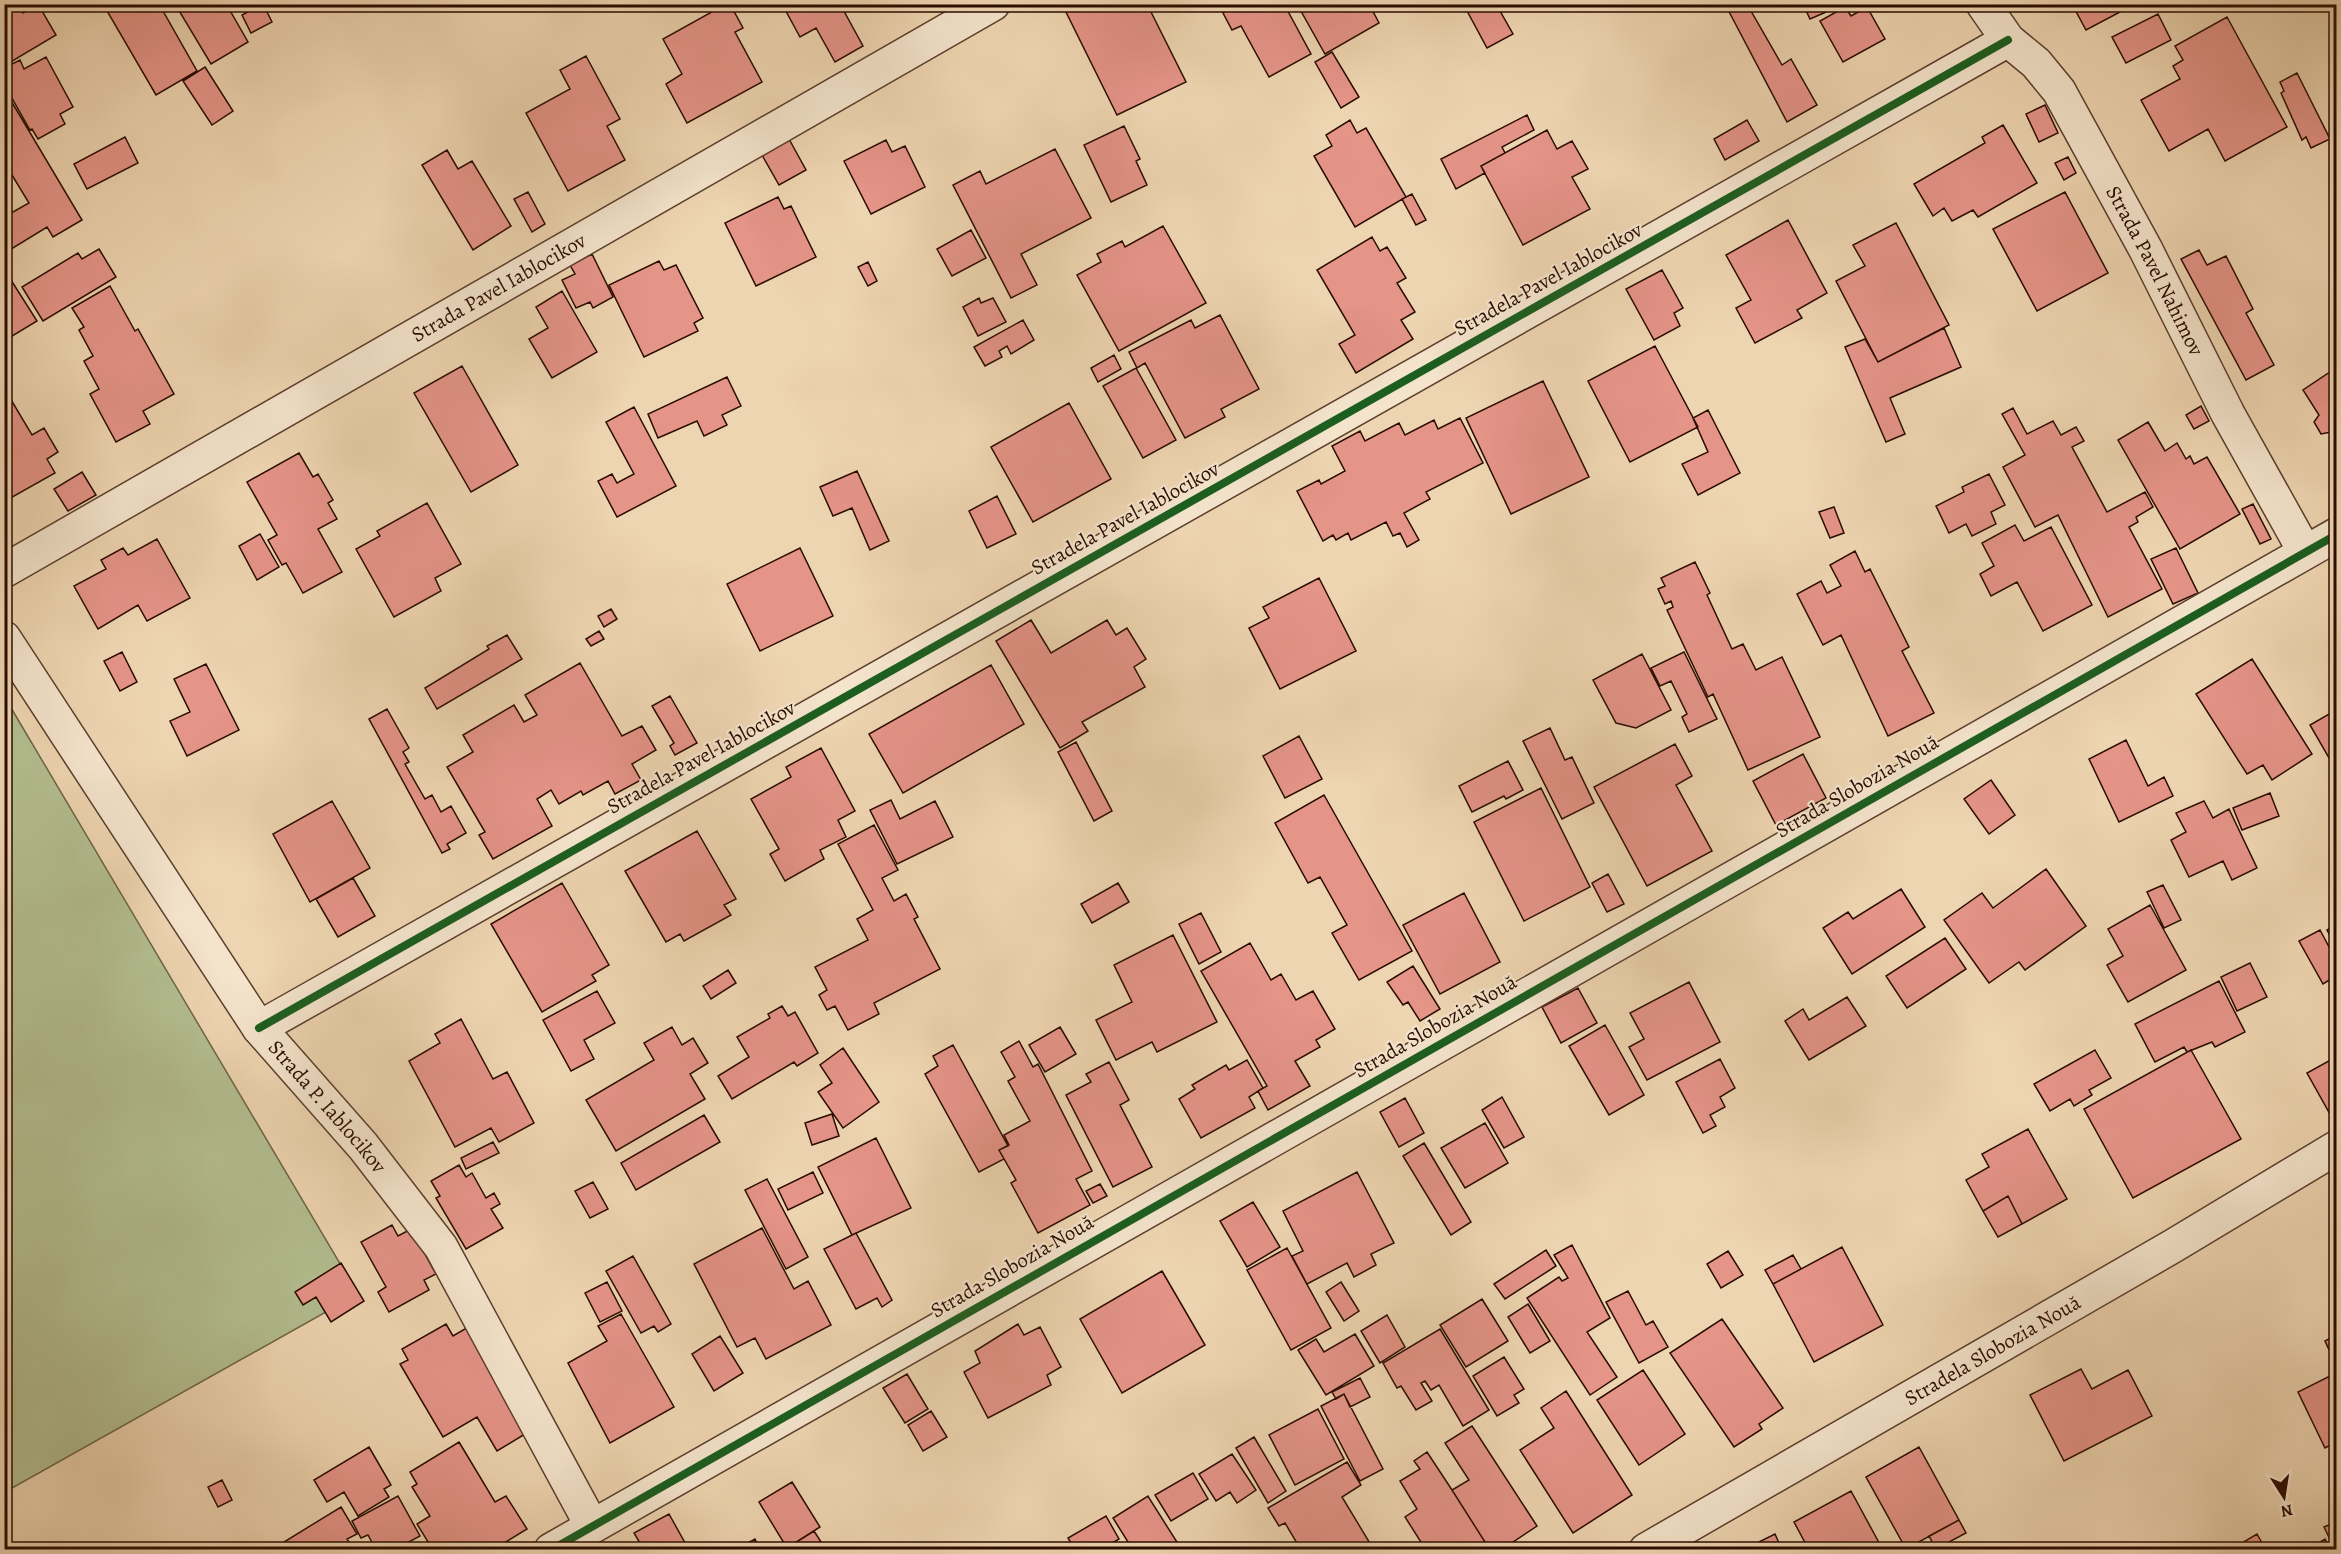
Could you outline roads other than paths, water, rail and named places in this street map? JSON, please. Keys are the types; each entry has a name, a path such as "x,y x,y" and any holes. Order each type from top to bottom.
{"street":[{"name":"Strada Pavel Iablocikov","path":"4,571 993,4"},
{"name":"Strada Pavel Nahimov","path":"1983,4 2008,40 2036,63 2059,91 2146,250 2228,414 2305,552"},
{"name":"Stradela Pavel Iablocikov","path":"259,1028 2008,40"},
{"name":"Strada Slobozia Nouă","path":"551,1550 2337,535"},
{"name":"Strada P. Iablocikov","path":"4,638 259,1028 363,1146 441,1247 592,1526"},
{"name":"Stradela Slobozia Nouă","path":"1646,1550 2173,1246 2337,1148"}]}
